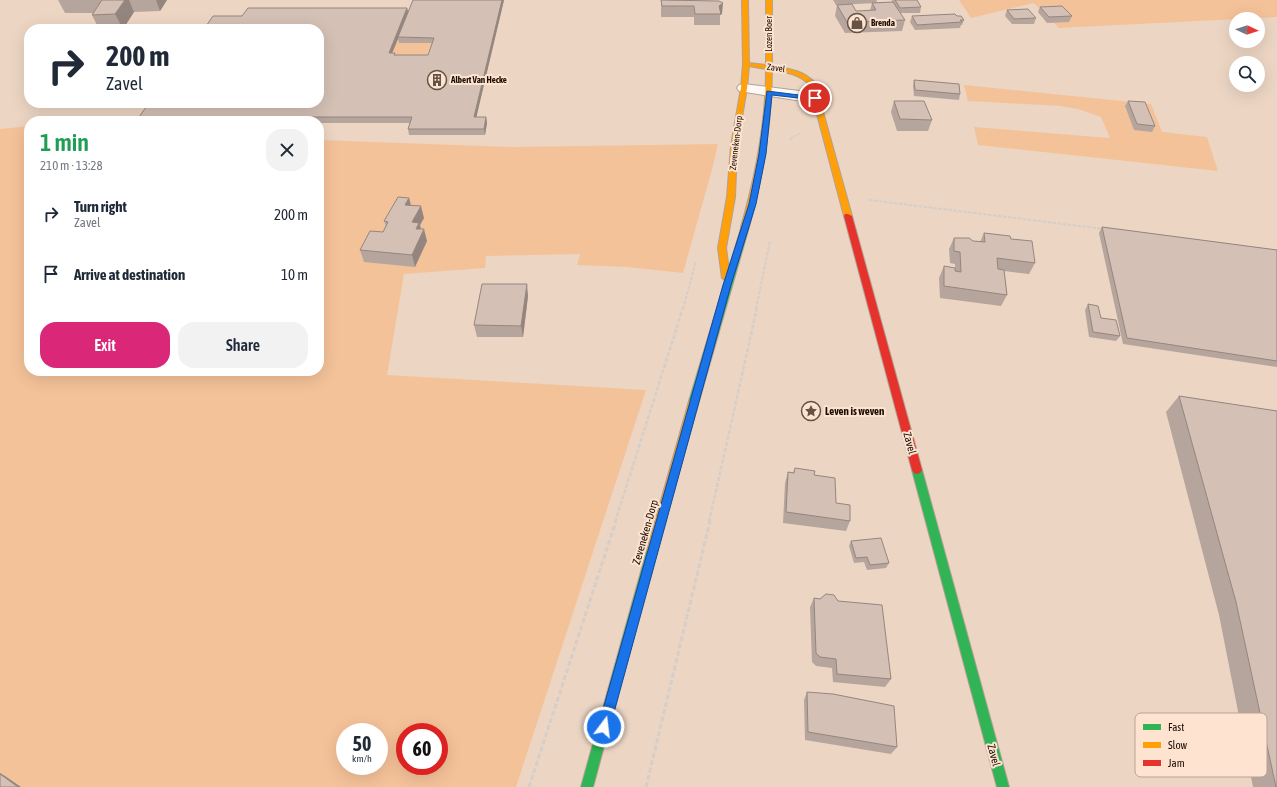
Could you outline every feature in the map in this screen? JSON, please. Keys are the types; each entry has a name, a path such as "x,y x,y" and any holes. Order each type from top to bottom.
{"main road":[{"name":"Zeveneken-Dorp","path":"727,285 722,248 731,197 734,146 744,88 746,64 746,0"},
{"name":"Lozen Boer","path":"769,0 769,67"},
{"name":"Zavel","path":"746,64 792,71 803,75 812,83 1003,787"},
{"name":"Zeveneken-Dorp","path":"587,787 634,614 727,285 752,204 763,154 769,93 769,67"}],"street":[{"path":"744,88 769,93 815,98"}],"path":[{"path":"789,144 791,138 823,124"},
{"path":"843,197 1106,229"},
{"path":"646,787 725,459 755,319 771,235"},
{"path":"529,787 691,283 698,253"}],"shaded area":[{"path":"959,0 1277,0 1277,17 1265,18 1265,12 1229,12 1229,19 1059,28 1034,3 971,18"},
{"path":"394,42 432,42 425,60 388,57"},
{"path":"964,85 1151,104 1162,132 1207,137 1218,171 978,145 974,127 1110,138 1101,117 1078,109 1060,106 968,101"},
{"path":"24,127 24,376 324,376 324,140 513,147 718,144 683,273 627,267 577,265 580,254 486,256 485,268 404,274 387,375 646,390 516,787 0,787 0,129"}],"building":[{"path":"102,0 125,0 115,14 92,15"},
{"path":"413,0 502,0 474,117 486,117 484,129 408,129 412,117 140,116 145,108 324,108 324,24 207,24 213,16 242,16 248,8 407,8 389,53 395,53 394,55 428,55 434,38 398,37"},
{"path":"661,0 719,1 723,3 719,6 721,14 695,14 694,6 662,6"},
{"path":"895,0 917,0 921,7 900,8"},
{"path":"893,2 905,20 847,22 837,5 852,4 856,11 876,10 872,3"},
{"path":"1062,6 1072,16 1049,17 1040,7"},
{"path":"1028,9 1036,18 1014,19 1007,10"},
{"path":"955,14 957,16 961,16 964,20 960,20 962,22 917,25 912,16"},
{"path":"914,80 959,84 960,94 915,90"},
{"path":"894,101 924,101 932,120 900,119"},
{"path":"1128,101 1145,102 1155,126 1137,124"},
{"path":"398,197 409,198 405,205 421,206 412,222 419,223 416,229 424,229 412,255 360,250 370,231 383,232 388,222 384,221"},
{"path":"1102,227 1277,250 1277,361 1127,338"},
{"path":"984,233 1010,236 1011,239 1032,241 1035,263 997,258 998,269 1004,270 1007,295 944,286 944,266 955,268 955,271 961,272 960,252 954,251 954,238 969,238 973,241 985,242"},
{"path":"482,284 527,284 521,326 474,325"},
{"path":"1088,304 1098,306 1101,318 1116,320 1120,336 1093,332"},
{"path":"1179,396 1277,411 1277,787 1267,745 1267,713 1260,713 1236,602"},
{"path":"795,468 815,471 814,475 835,478 836,503 850,505 850,521 786,512 788,472 794,473"},
{"path":"881,538 889,563 870,565 867,557 856,558 851,541"},
{"path":"826,594 834,595 838,601 882,605 891,679 837,674 836,659 820,657 816,653 814,598 820,599"},
{"path":"807,692 833,694 894,706 897,747 808,732"},
{"path":"0,774 18,787 0,787"}],"traffic: fast":[{"path":"694,401 745,227"},
{"path":"917,470 1003,787"},
{"path":"587,787 652,550"}],"traffic: slow":[{"path":"726,278 722,248 731,197 734,146 744,88 746,64 745,0"},
{"path":"745,227 758,177 767,126 769,80 769,0"},
{"path":"746,64 792,71 803,75 812,83 848,216"},
{"path":"652,550 694,401"}],"traffic: jam":[{"path":"848,216 917,470"}],"place":[{"name":"Brenda","path":"857,23"},
{"name":"Albert Van Hecke","path":"437,80"},
{"name":"Leven is weven","path":"811,411"}],"route":[{"path":"604,727 632,621 727,285 752,204 763,154 769,93 815,98"}]}
